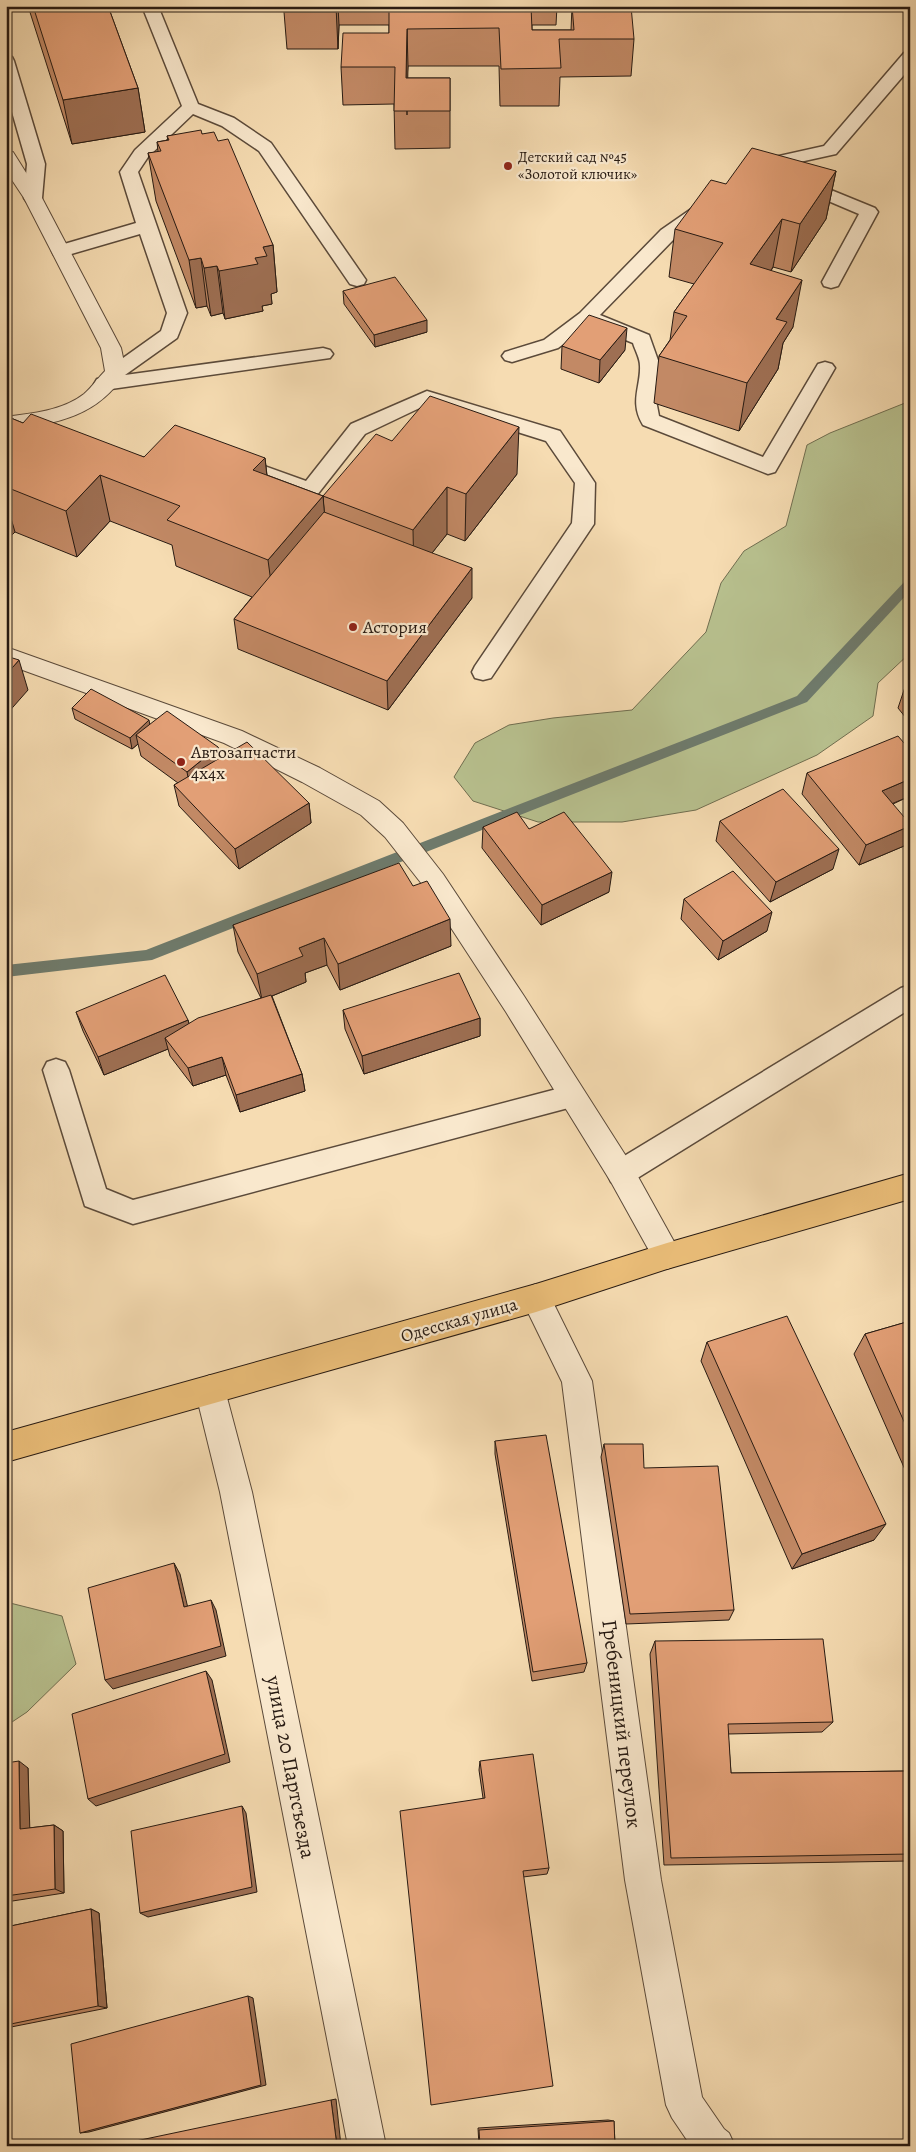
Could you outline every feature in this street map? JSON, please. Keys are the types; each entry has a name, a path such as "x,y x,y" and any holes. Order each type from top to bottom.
{"main road":[{"name":"Одесская улица","path":"6,1447 536,1298 667,1256 910,1186"}],"street":[{"path":"6,156 34,198 111,348 110,378 91,398 73,408 48,417 6,424"},
{"path":"6,655 233,737 311,775 370,808 394,830 434,881 515,1004 621,1173 667,1256"},
{"name":"Гребеницкий переулок","path":"536,1298 577,1381 644,1890 685,2105 711,2142 716,2146"},
{"name":"улица 20 Партсъезда","path":"210,1390 236,1492 367,2146"}],"lane":[{"path":"150,6 191,107 228,122 265,147 357,280"},
{"path":"746,177 762,165 830,150 910,57"},
{"path":"6,61 36,164 34,198"},
{"path":"110,378 170,334 177,312 129,172 141,154 191,107"},
{"path":"762,165 869,212 831,282"},
{"path":"512,356 551,344 587,317 668,234 715,200"},
{"path":"62,251 146,226"},
{"path":"587,317 642,339 650,366 645,395 650,420 768,467 825,368"},
{"path":"110,378 323,354"},
{"path":"220,457 310,490 358,429 427,397 553,436 585,484 584,524 483,672"},
{"path":"6,424 51,438"},
{"path":"621,1173 910,996"},
{"path":"56,1070 96,1197 133,1212 572,1096"}],"green space":[{"path":"910,401 910,653 878,683 873,716 817,755 696,810 622,822 538,822 473,801 454,777 475,743 509,725 553,718 632,710 706,632 721,583 744,551 786,526 807,445 830,433"},
{"path":"6,1602 62,1616 76,1664 27,1712 6,1726"}],"building":[{"path":"33,6 108,6 138,88 63,100"},
{"path":"284,6 336,6 336,12 284,12"},
{"path":"389,6 531,6 532,30 574,30 572,6 631,6 634,39 559,39 561,68 501,69 499,28 407,29 406,78 450,78 450,111 394,111 395,67 341,67 343,33 389,33"},
{"path":"201,130 202,134 214,132 218,141 228,139 273,245 263,247 267,256 255,258 258,264 219,271 217,266 204,268 201,258 189,260 148,153 161,151 157,142 169,140 167,136"},
{"path":"752,148 836,171 800,224 782,219 750,264 802,280 776,319 787,322 747,383 659,356 687,316 674,312 723,243 675,229 711,180 726,184"},
{"path":"395,277 427,320 374,335 343,291"},
{"path":"589,315 627,328 600,360 562,346"},
{"path":"430,396 519,427 466,494 447,487 413,530 323,496 376,434 392,441"},
{"path":"31,414 144,457 175,425 265,458 253,470 323,496 268,560 167,520 180,506 100,475 66,511 6,487 6,416 23,423"},
{"name":"Астория","path":"324,512 472,568 387,681 234,619"},
{"path":"6,656 19,660 6,675"},
{"path":"910,685 910,693 905,687"},
{"path":"91,689 149,720 130,738 72,708"},
{"path":"167,711 218,747 187,772 136,735"},
{"path":"898,736 910,750 910,779 882,791 910,826 866,845 807,773"},
{"path":"247,742 309,803 235,849 174,785"},
{"path":"783,789 839,849 776,882 720,821"},
{"path":"517,812 529,829 564,812 612,872 542,905 483,827"},
{"path":"399,863 413,886 427,881 450,919 338,964 324,938 299,948 303,956 257,974 233,925"},
{"path":"733,871 772,912 723,941 684,899"},
{"path":"459,973 480,1018 362,1056 343,1010"},
{"path":"165,975 188,1020 98,1057 76,1012"},
{"path":"271,995 302,1074 236,1095 222,1057 188,1068 165,1038 198,1018"},
{"path":"787,1316 886,1524 802,1554 707,1342"},
{"path":"910,1321 910,1435 865,1334"},
{"path":"546,1435 587,1663 533,1672 495,1441"},
{"path":"604,1444 643,1444 644,1468 718,1466 734,1610 630,1614"},
{"path":"174,1563 184,1607 211,1600 221,1646 105,1680 88,1588"},
{"path":"823,1639 833,1722 728,1724 731,1773 910,1771 910,1854 671,1858 655,1641"},
{"path":"206,1671 225,1754 88,1799 72,1714"},
{"path":"533,1754 549,1868 523,1871 553,2086 431,2105 400,1811 485,1798 480,1761"},
{"path":"19,1761 20,1829 54,1825 55,1889 6,1896 6,1763"},
{"path":"242,1806 252,1887 140,1913 131,1831"},
{"path":"91,1909 98,2006 6,2025 6,1927"},
{"path":"248,1996 261,2085 80,2133 71,2044"},
{"path":"331,2100 337,2146 112,2146"},
{"path":"614,2121 615,2146 480,2146 479,2130"}],"waterway":[{"path":"6,971 147,956 802,699 910,583"}],"place":[{"name":"Детский сад №45 «Золотой ключик»","path":"508,166"},
{"name":"Астория","path":"353,627"},
{"name":"Автозапчасти 4х4х","path":"181,762"}]}
